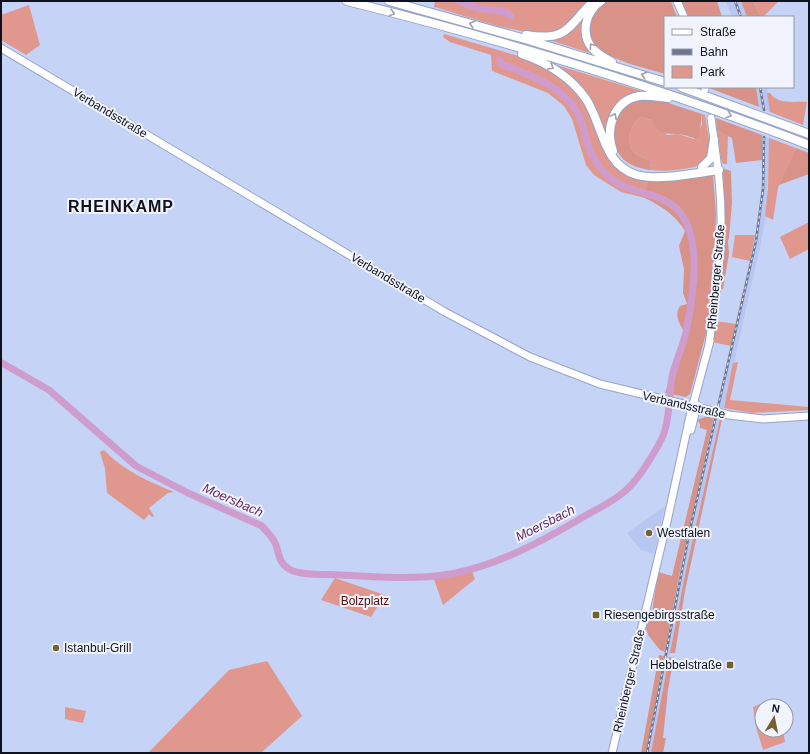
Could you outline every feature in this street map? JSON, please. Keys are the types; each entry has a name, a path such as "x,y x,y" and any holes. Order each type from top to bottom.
{"highway":[{"path":"347,1 490,40 692,102 809,145"},
{"path":"389,1 509,34 664,82"},
{"path":"509,34 544,38 556,36 573,25 594,1"},
{"path":"601,1 591,10 586,21 588,42 598,54 623,69"},
{"path":"490,40 506,49 547,64 574,84 592,109 612,157 629,172 653,177 719,168"},
{"path":"684,88 809,134"},
{"path":"692,102 647,96 634,98 617,110 611,123 609,137 613,152 617,158 630,168 639,171 657,173 702,167 719,168"},
{"path":"702,167 711,158 714,140"}],"main road":[{"path":"677,1 684,16"},
{"name":"Verbandsstraße","path":"1,48 234,187 493,338 530,357 600,384 694,408 754,419 809,416"},
{"name":"Rheinberger Straße","path":"612,753 694,408 706,369 721,250 719,168 711,118"}],"shaded area":[{"path":"606,1 671,1 677,16 664,16 664,74 617,59 605,53 596,45 590,36 589,22 594,12"},
{"path":"681,1 717,1 722,16 688,16"},
{"path":"726,1 741,1 747,16 732,16"},
{"path":"741,1 753,1 760,16 747,16"},
{"path":"709,88 756,88 759,107"},
{"path":"756,88 767,88 770,112 759,107"},
{"path":"653,98 702,114 699,138 661,132 654,126 652,120 640,117 637,120 630,134 629,143 635,153 651,161 650,170 634,166 623,159 616,148 614,132 617,116 625,106 637,101"},
{"path":"716,118 762,135 762,160 736,163 732,138 717,131"},
{"path":"762,135 769,138 769,160 766,215 761,243 678,611 651,753 646,753 682,560 754,241 762,189"},
{"path":"796,148 809,153 809,174 779,185"},
{"path":"725,169 731,171 732,203 728,241 729,254 723,289 720,289 724,230 723,171"},
{"path":"713,175 716,214 713,290 706,334 690,394 686,397 665,393 684,331 679,322 677,313 680,306 687,304 683,293 684,269 679,246 685,231 677,220 668,212 645,198 647,179"},
{"path":"705,417 714,417 682,560 665,652 660,650 648,635 646,628 652,612 658,572 672,576 707,430 700,428 700,424 697,420"},
{"path":"720,419 722,419 685,591 675,653 670,653 686,570"},
{"path":"665,506 654,554 641,550 627,533"},
{"path":"659,655 664,656 646,753 641,753"},
{"path":"669,657 673,658 673,662 668,690 663,738 666,738 663,753 651,753"}],"green space":[{"path":"435,1 589,1 576,18 563,29 548,33 533,33 498,26 434,7"},
{"path":"753,1 779,1 764,16 760,16"},
{"path":"29,5 40,45 26,55 1,40 1,15"},
{"path":"590,6 596,55 546,39 559,36"},
{"path":"444,34 532,60 553,71 576,90 623,172 647,179 645,198 621,192 594,175 586,165 572,119 564,106 548,93 492,71 491,55 450,42 443,37"},
{"path":"550,63 648,93 609,143 597,115"},
{"path":"767,93 770,93 773,97 782,101 807,102 803,125 770,112"},
{"path":"702,114 705,115 711,150 703,164 677,170 650,170 651,161 637,155 631,148 629,143 630,134 634,124 640,117 652,120 667,135 678,134 694,139 702,125"},
{"path":"717,131 728,136 727,164 723,164 721,159"},
{"path":"769,138 796,148 778,188 773,220 765,216 768,189"},
{"path":"809,222 809,249 790,259 780,237"},
{"path":"735,235 755,235 750,261 732,257"},
{"path":"716,321 736,324 731,346 712,342"},
{"path":"738,362 730,400 809,407 809,410 752,413 724,408 733,363"},
{"path":"104,450 128,470 174,492 168,493 149,508 154,516 152,517 149,514 144,520 107,493 105,469 100,452"},
{"path":"471,569 475,579 443,605 432,574"},
{"name":"Bolzplatz","path":"335,578 385,595 371,617 321,600"},
{"path":"267,661 302,716 261,753 148,753 229,670"},
{"path":"65,707 86,711 83,723 65,719"},
{"path":"759,738 784,738 785,742 763,750"}],"waterway":[{"name":"Moersbach","path":"459,1 477,8 506,12 511,16"},
{"name":"Moersbach","path":"2,363 49,390 136,466 188,493 262,526 275,542 283,564 289,569 300,573 382,577 423,577 451,574 484,565 516,553 563,529 607,503 628,489 637,478 656,449 665,430 668,417 672,377 685,338 689,319 694,272 692,241 688,227 682,215 674,207 666,201 625,187 607,175 597,163 590,151 579,116 565,97 556,89 534,77 501,64 500,60"}],"railway":[{"path":"735,1 741,16"},
{"path":"760,88 764,110"},
{"path":"647,753 689,534 756,241 763,189 764,137"}],"place":[{"name":"Westfalen","path":"649,533"},
{"name":"Riesengebirgsstraße","path":"596,615"},
{"name":"Istanbul-Grill","path":"56,648"},
{"name":"Hebbelstraße","path":"730,665"}],"district":[{"name":"RHEINKAMP","path":"121,206"}]}
